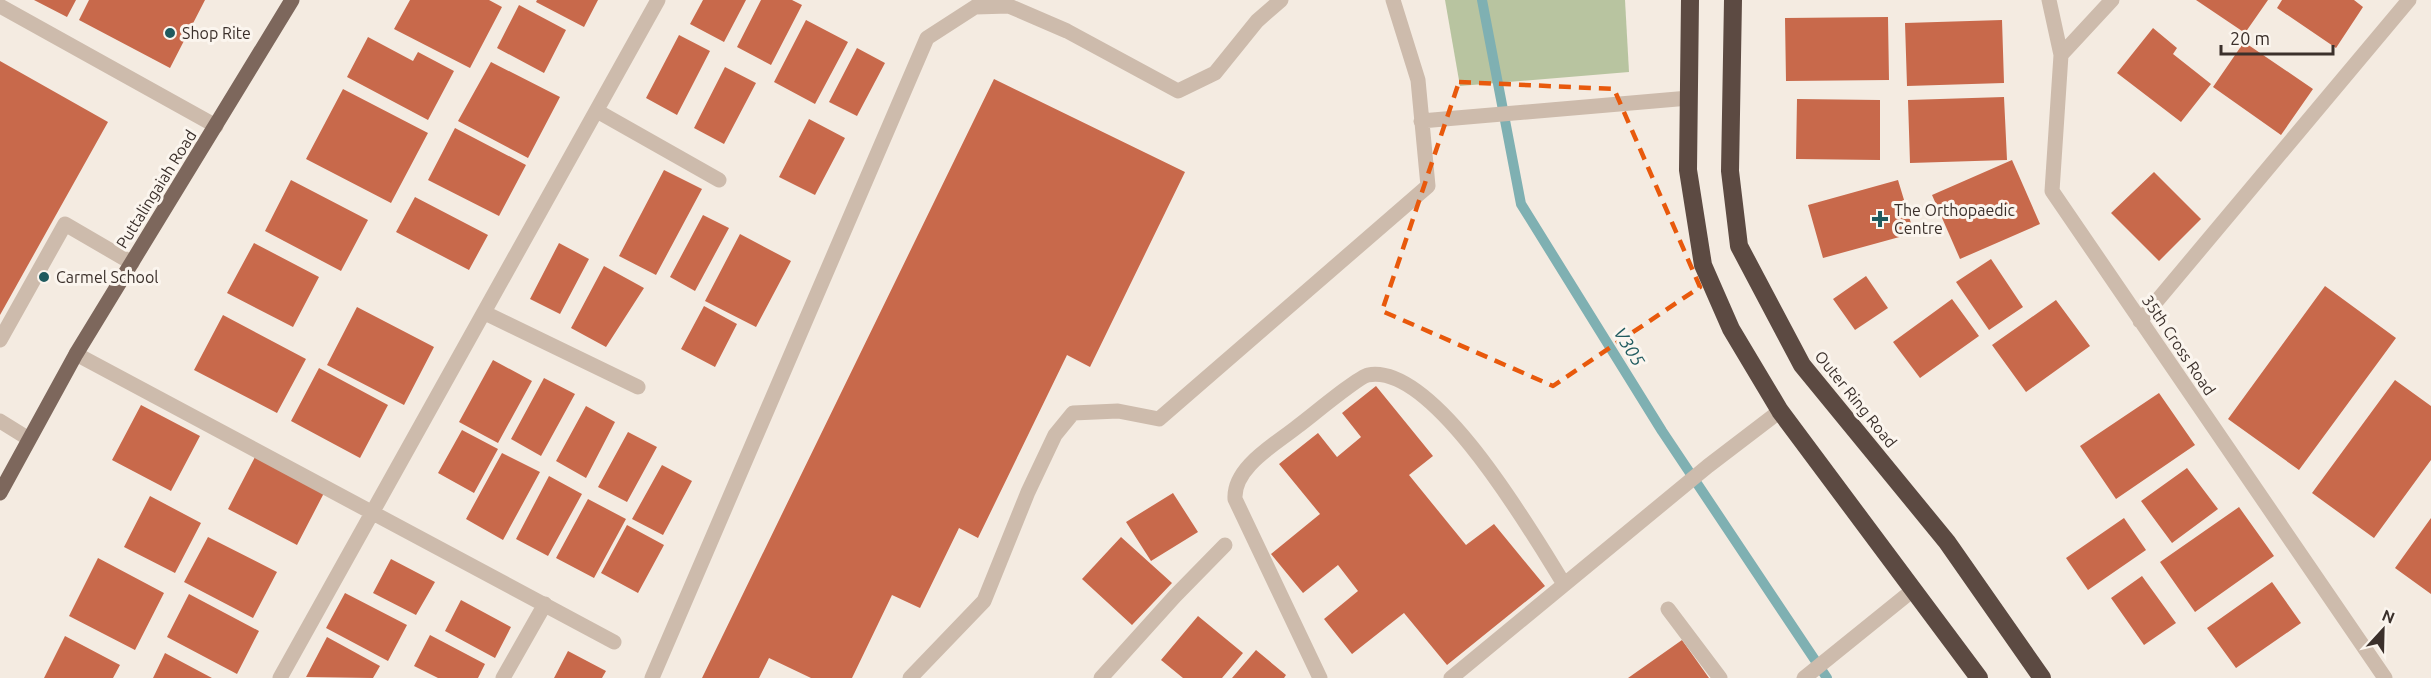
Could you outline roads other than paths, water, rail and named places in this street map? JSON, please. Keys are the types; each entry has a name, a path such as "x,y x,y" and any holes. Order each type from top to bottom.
{"highway":[{"path":"1682,0 1691,20"},
{"path":"1690,0 1688,170 1703,264 1731,329 1780,411 1978,678"},
{"name":"Outer Ring Road","path":"1733,0 1730,171 1739,246 1802,365 1947,542 2042,678"},
{"path":"1734,19 1740,0"}],"main road":[{"name":"Puttalingaiah Road","path":"0,493 76,354 291,0"}],"street":[{"path":"280,678 658,0"},
{"path":"652,678 927,38 975,7 1010,6 1067,31 1178,91 1215,73 1257,21 1281,0"},
{"path":"910,678 984,601 1028,492 1055,435 1073,414 1118,411 1159,419 1428,186 1418,80 1393,0"},
{"name":"35th Cross Road","path":"2049,0 2061,55 2052,191 2385,678"},
{"path":"2061,55 2112,0"},
{"path":"2140,321 2409,0"},
{"path":"0,6 216,126"},
{"path":"1421,121 1689,98"},
{"path":"597,111 719,180"},
{"path":"0,340 65,224 132,263"},
{"path":"485,313 638,387"},
{"path":"76,354 614,642"},
{"path":"1320,678 1235,499 1234,487 1250,465 1321,408 1367,375 1393,377 1431,401 1478,453 1522,516 1564,584"},
{"path":"1451,678 1708,466 1780,411"},
{"path":"0,421 29,439"},
{"path":"1101,678 1225,545"},
{"path":"1804,678 1913,590"},
{"path":"504,678 545,604"},
{"path":"1668,609 1720,678"}],"waterway":[{"name":"V305","path":"1482,0 1521,204 1662,431 1827,678"}],"place":[{"name":"Shop Rite","path":"170,33"},
{"name":"The Orthopaedic Centre","path":"1880,219"},
{"name":"Carmel School","path":"44,277"}]}
